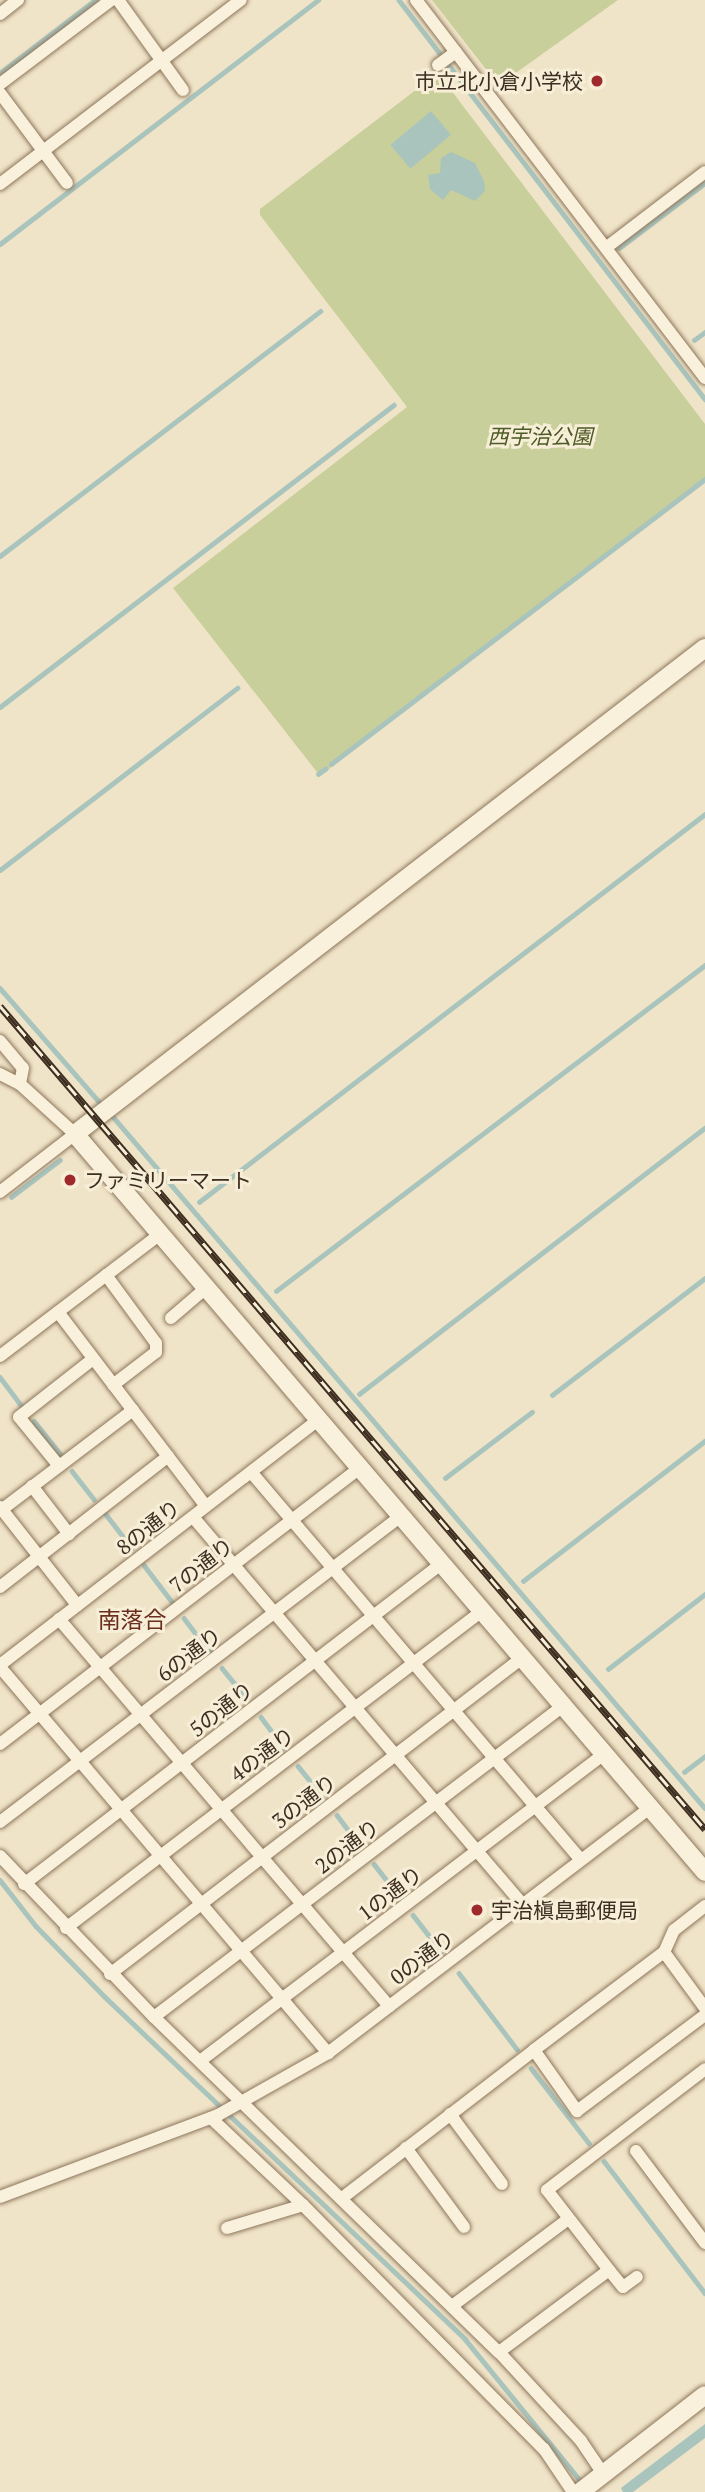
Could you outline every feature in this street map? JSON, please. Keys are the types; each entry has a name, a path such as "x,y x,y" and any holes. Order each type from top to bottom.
{"street":[{"path":"0,14 18,0"},
{"path":"0,84 111,0"},
{"path":"118,0 183,90"},
{"path":"416,0 447,58 607,247 705,378"},
{"path":"0,184 232,3"},
{"path":"0,93 41,152 67,183"},
{"path":"607,247 705,172"},
{"path":"0,1192 705,648"},
{"path":"0,1041 23,1068 20,1084"},
{"path":"0,1074 20,1084 75,1135 705,1872"},
{"path":"0,1356 160,1234"},
{"path":"106,1275 156,1343 156,1352 113,1385"},
{"path":"171,1318 206,1288"},
{"path":"58,1312 206,1506"},
{"path":"59,1466 19,1417 93,1359"},
{"path":"77,1605 1,1509 133,1410"},
{"name":"8の通り","path":"0,1666 318,1420"},
{"path":"0,1587 168,1456"},
{"name":"7の通り","path":"0,1744 360,1468"},
{"path":"251,1472 581,1860"},
{"path":"32,1486 69,1534"},
{"name":"6の通り","path":"0,1822 401,1516"},
{"path":"193,1517 523,1905"},
{"name":"5の通り","path":"24,1884 441,1564"},
{"name":"4の通り","path":"66,1928 482,1611"},
{"path":"59,1619 389,2006"},
{"name":"3の通り","path":"110,1974 522,1658"},
{"path":"0,1666 328,2053"},
{"name":"2の通り","path":"154,2017 563,1706"},
{"name":"1の通り","path":"200,2062 604,1754"},
{"name":"0の通り","path":"0,2197 214,2117 328,2053 650,1808"},
{"path":"0,1856 110,1974 200,2062 239,2105 342,2198 499,2352 581,2441 599,2477"},
{"path":"342,2198 664,1952 674,1930 705,1906"},
{"path":"664,1952 705,2008"},
{"path":"534,2050 577,2110 705,2015"},
{"path":"637,2277 622,2287 547,2190 705,2069"},
{"path":"450,2114 502,2184"},
{"path":"214,2117 544,2449 573,2492"},
{"path":"406,2148 464,2227"},
{"path":"636,2151 705,2243"},
{"path":"227,2228 303,2205"},
{"path":"452,2306 568,2220"},
{"path":"499,2352 609,2270"},
{"path":"580,2492 705,2395"}],"green space":[{"path":"432,0 618,0 506,80 497,74 492,77"},
{"name":"西宇治公園","path":"438,73 705,424 705,481 320,776 173,588 407,407 260,215 260,209"}],"water":[{"path":"431,111 451,135 410,169 390,145"},
{"path":"451,152 475,163 484,181 485,191 475,201 451,190 443,200 430,189 428,175 440,173 441,158"},
{"path":"705,2424 705,2438 633,2492 623,2492 621,2488"}],"waterway":[{"path":"0,73 95,0"},
{"path":"0,244 318,0"},
{"path":"399,0 705,399"},
{"path":"619,248 705,183"},
{"path":"0,556 320,311"},
{"path":"694,340 705,332"},
{"path":"0,707 393,405"},
{"path":"331,764 705,479"},
{"path":"0,870 237,688"},
{"path":"318,774 325,769"},
{"path":"199,1202 705,814"},
{"path":"276,1291 705,965"},
{"path":"0,988 103,1106"},
{"path":"109,1112 705,1808"},
{"path":"359,1394 705,1128"},
{"path":"11,1197 60,1160"},
{"path":"552,1395 705,1278"},
{"path":"0,1377 23,1407"},
{"path":"445,1478 532,1412"},
{"path":"34,1421 62,1456"},
{"path":"523,1581 705,1441"},
{"path":"72,1471 94,1499"},
{"path":"105,1513 132,1548"},
{"path":"144,1565 173,1603"},
{"path":"608,1669 705,1594"},
{"path":"184,1618 212,1655"},
{"path":"222,1668 247,1699"},
{"path":"261,1717 284,1747"},
{"path":"684,1772 705,1756"},
{"path":"298,1766 322,1796"},
{"path":"337,1815 360,1845"},
{"path":"374,1864 399,1896"},
{"path":"0,1880 36,1926 105,1997 465,2339 584,2485"},
{"path":"413,1915 441,1951"},
{"path":"459,1973 517,2049"},
{"path":"531,2068 589,2143"},
{"path":"604,2161 705,2293"}],"railway":[{"path":"0,1006 705,1829"}],"place":[{"name":"市立北小倉小学校","path":"597,81"},
{"name":"ファミリーマート","path":"70,1180"},
{"name":"宇治槇島郵便局","path":"477,1910"}],"district":[{"name":"南落合","path":"132,1620"}]}
